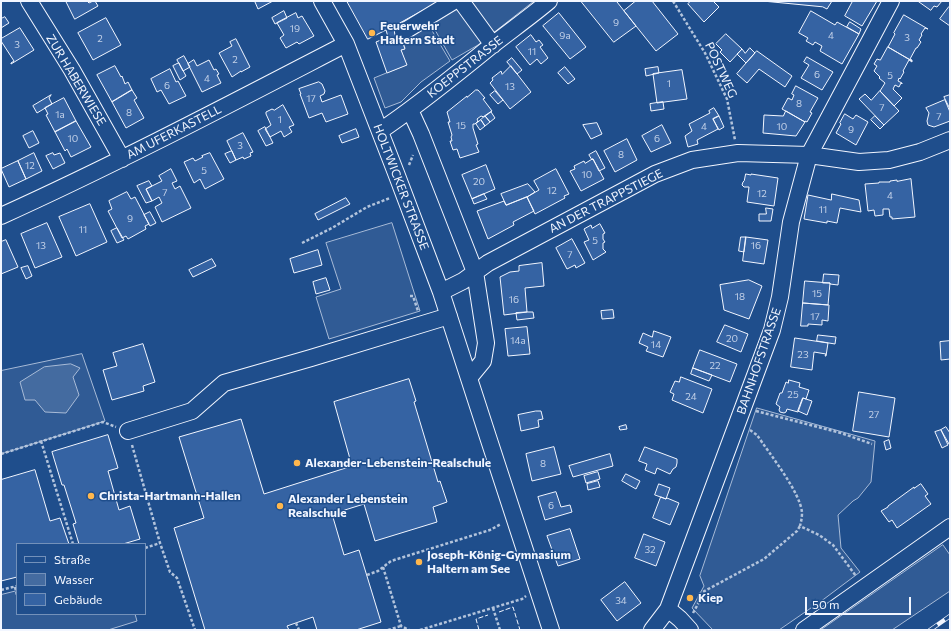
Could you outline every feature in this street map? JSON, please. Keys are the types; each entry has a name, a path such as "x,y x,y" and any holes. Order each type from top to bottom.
{"street":[{"name":"ZUR HABERWIESE","path":"29,1 72,70 122,159"},
{"name":"HOLTWICKER STRASSE","path":"322,1 346,44 441,292 551,630"},
{"path":"403,32 454,1"},
{"path":"461,1 493,45"},
{"name":"KOEPPSTRASSE","path":"380,131 410,110 549,1"},
{"name":"BAHNHOFSTRASSE","path":"652,630 668,609 772,330 780,297 791,222 809,155 891,1"},
{"name":"AM UFERKASTELL","path":"1,216 122,159 346,44"},
{"path":"410,110 421,134 475,272 486,343 483,361 469,378"},
{"name":"AN DER TRAPPSTIEGE","path":"441,292 463,281 488,263 655,174 692,160 738,152 809,155 859,162 889,160 920,152 950,140"},
{"path":"128,431 192,411 224,383 319,356 449,316"},
{"path":"804,630 950,527"},
{"path":"668,609 690,630"}],"path":[{"name":"POSTWEG","path":"673,1 705,53 727,99 738,152"},
{"path":"396,173 408,168 421,134"},
{"path":"302,243 332,228 367,207 403,193"},
{"path":"410,296 413,296 421,324"},
{"path":"741,415 841,433 872,444"},
{"path":"693,613 698,604 699,594 764,559 797,531 800,526 802,513 798,498 788,480 757,435 741,415"},
{"path":"1,454 103,422 128,431 160,543 170,572 177,578 195,630"},
{"path":"41,441 73,543"},
{"path":"367,575 378,571 391,561 490,530 514,516"},
{"path":"800,526 819,535 833,545 864,588"},
{"path":"146,548 160,543"},
{"path":"383,567 400,626"},
{"path":"1,590 16,587"},
{"path":"420,630 522,599 537,587"},
{"path":"493,608 500,630"},
{"path":"296,623 298,630"},
{"path":"388,630 400,626 409,630"}],"shaded area":[{"path":"460,1 534,1 478,45 452,60 430,21"},
{"path":"421,12 450,61 421,82 401,102 385,108 374,78 406,65 401,50 405,48 396,25"},
{"path":"392,223 420,311 329,339 316,297 341,289 326,243"},
{"path":"82,354 105,421 1,454 1,371"},
{"path":"757,408 875,441 871,482 858,498 838,515 841,548 860,572 779,630 713,630 692,608 704,586 700,576"},
{"path":"943,545 950,555 950,591 892,630 821,630"},
{"path":"16,591 16,615 135,615 137,621 108,630 1,630 1,595"}],"water":[{"path":"71,364 80,368 73,377 79,395 66,413 45,412 35,400 25,400 20,382 44,367"}],"building":[{"path":"66,1 87,1 89,3 95,1 98,6 75,19"},
{"path":"273,1 258,9 255,2"},
{"name":"Feuerwehr Haltern Stadt","path":"347,1 440,1 396,25 405,49 401,50 407,65 387,73 376,42 388,37 386,30 368,39"},
{"path":"581,1 619,1 617,2 636,26 614,42"},
{"path":"636,1 652,1 678,34 656,51 624,11"},
{"path":"691,1 713,1 719,7 704,22 688,4"},
{"path":"763,1 832,1 827,9 823,7"},
{"path":"853,1 877,1 862,26 845,16"},
{"path":"918,1 942,1 937,7 934,6 931,10"},
{"path":"949,7 950,8 950,26 940,19"},
{"path":"284,11 287,18 275,24 272,18"},
{"path":"811,11 835,25 837,22 859,34 842,64 820,51 822,46 815,42 813,45 806,41 808,38 799,33"},
{"path":"296,13 298,18 302,16 314,36 299,44 297,42 286,48 280,38 284,35 277,23"},
{"path":"559,13 586,47 570,59 543,26"},
{"path":"904,15 928,29 925,28 921,34 922,35 919,40 921,42 910,59 912,61 888,47"},
{"path":"5,17 9,23 1,28 1,19"},
{"path":"106,18 121,45 93,60 78,33"},
{"path":"850,22 861,29 859,34 847,27"},
{"path":"20,28 34,50 11,64 14,61 1,39"},
{"path":"726,34 742,49 730,62 720,52 722,50 716,44"},
{"path":"531,35 536,42 539,40 543,45 540,47 548,58 541,64 537,59 530,65 516,47"},
{"path":"236,39 250,67 232,77 219,53 232,46 230,42"},
{"path":"888,47 912,61 909,60 903,71 904,72 900,79 899,78 898,81 902,83 902,84 901,83 899,87 895,85 893,89 902,98 894,106 880,91 885,83 874,71 877,66 874,64 877,59 880,60"},
{"path":"750,48 755,53 746,63 737,54 742,49 745,53"},
{"path":"757,51 792,76 785,87 759,69 747,83 737,74"},
{"path":"184,56 190,67 183,71 177,60"},
{"path":"807,57 833,72 822,90 801,78 809,65 804,62"},
{"path":"512,58 522,70 517,74 507,62"},
{"path":"194,60 197,66 209,60 214,70 216,69 219,74 217,75 221,83 202,92 188,64"},
{"path":"179,63 186,76 180,80 173,66"},
{"path":"115,66 121,77 122,76 125,84 128,82 132,90 112,102 97,75"},
{"path":"511,66 531,92 510,109 490,83 493,80 492,78 501,71 502,74"},
{"path":"565,67 575,79 568,84 558,73"},
{"path":"658,67 659,73 646,76 645,69"},
{"path":"170,69 176,82 178,81 186,96 169,104 161,90 157,92 151,79"},
{"path":"682,70 687,99 657,103 653,74"},
{"path":"319,82 322,84 325,91 324,94 320,96 322,102 341,95 348,114 326,122 322,113 309,118 299,89"},
{"path":"796,86 818,98 810,112 812,113 807,122 782,109 788,98 792,100 794,95 792,94"},
{"path":"132,90 137,98 134,100 144,118 126,128 112,102"},
{"path":"478,90 485,98 483,99 492,111 484,117 481,116 477,119 478,121 475,124 473,124 478,144 476,145 479,152 460,158 457,149 453,150 450,141 452,141 452,135 447,112"},
{"path":"495,91 503,100 498,104 490,95"},
{"path":"880,91 899,111 884,125 859,99 865,94 871,100"},
{"path":"51,95 49,98 52,104 37,113 33,106"},
{"path":"950,95 950,109 944,97"},
{"path":"64,98 76,121 55,132 46,115 48,114 45,108"},
{"path":"945,100 950,112 950,121 934,127 928,125 927,121 929,113 926,108"},
{"path":"663,102 664,109 651,111 650,104"},
{"path":"283,105 294,125 289,127 292,132 284,137 281,131 270,137 265,129 271,125 266,112"},
{"path":"714,108 719,116 713,119 718,129 697,140 698,144 688,147 685,136 692,131 689,124 710,113 709,111"},
{"path":"786,111 805,122 796,136 763,133 764,115 783,116"},
{"path":"491,112 495,118 490,122 485,116"},
{"path":"845,114 853,119 856,115 868,122 856,145 836,133"},
{"path":"485,116 490,122 485,126 481,120"},
{"path":"719,116 724,127 719,130 713,119"},
{"path":"875,116 884,125 880,129 871,120"},
{"path":"481,120 485,126 480,130 476,124"},
{"path":"76,121 91,147 71,157 67,149 65,151 55,132"},
{"path":"597,123 602,134 591,139 583,125"},
{"path":"662,125 671,143 651,152 642,136"},
{"path":"265,127 273,143 266,146 258,131"},
{"path":"356,129 359,137 342,143 339,136"},
{"path":"33,131 39,143 29,148 23,136"},
{"path":"243,133 253,152 250,153 251,156 236,160 227,141"},
{"path":"627,139 637,160 615,172 604,151"},
{"path":"232,151 236,160 230,163 225,154"},
{"path":"596,151 605,168 599,171 593,159 592,160 589,155"},
{"path":"34,153 42,171 26,179 18,161"},
{"path":"53,153 54,155 60,153 65,163 53,169 46,156"},
{"path":"210,153 224,179 205,189 200,179 194,183 184,162 193,158 195,161"},
{"path":"593,159 604,179 581,191 570,171 575,169 574,166 584,161 585,163"},
{"path":"18,161 26,179 9,187 1,169"},
{"path":"486,165 495,189 472,199 462,175"},
{"path":"171,169 177,181 172,183 175,189 180,186 191,208 162,222 155,207 162,203 159,197 152,201 146,189 162,181 159,176"},
{"path":"556,169 569,194 564,196 565,198 535,214 527,197 539,190 534,181"},
{"path":"746,174 778,178 774,206 747,202 749,187 744,187 742,185"},
{"path":"911,179 915,217 892,219 892,217 890,217 889,209 883,209 883,215 875,216 874,210 868,211 865,184"},
{"path":"149,181 152,186 146,189 152,201 146,203 137,186"},
{"path":"528,184 535,192 527,197 506,205 501,194"},
{"path":"127,192 131,199 135,197 149,224 145,226 146,229 128,239 126,236 122,238 108,211 112,209 109,201"},
{"path":"484,194 487,199 474,204 472,199"},
{"path":"832,194 859,200 861,212 840,208 837,223 827,221 827,223 804,219 808,195 831,200"},
{"path":"527,197 534,211 513,222 514,225 488,239 477,211 504,201 506,205"},
{"path":"346,198 350,204 318,220 315,214"},
{"path":"90,204 107,242 76,256 59,217"},
{"path":"766,208 773,209 771,221 759,221 759,214 766,214"},
{"path":"150,212 156,223 150,226 144,215"},
{"path":"47,223 62,257 35,268 21,234"},
{"path":"600,224 605,233 603,234 603,239 605,242 603,243 603,249 606,252 593,260 584,242 589,240 584,229 591,225 592,228"},
{"path":"117,228 124,240 117,243 111,231"},
{"path":"741,237 746,237 744,252 739,251"},
{"path":"746,237 768,240 764,264 743,261"},
{"path":"572,239 585,263 576,268 575,265 567,269 556,248"},
{"path":"6,240 18,267 1,274 1,242"},
{"path":"318,250 322,265 294,273 290,259"},
{"path":"212,259 216,266 193,277 189,270"},
{"path":"542,263 544,286 525,288 527,312 504,315 500,277 510,272 519,271 519,266"},
{"path":"28,266 32,276 26,279 21,268"},
{"path":"824,274 839,275 838,285 823,283"},
{"path":"326,278 330,290 316,294 313,282"},
{"path":"749,280 762,286 749,319 724,310 720,285"},
{"path":"805,281 830,283 828,305 803,303"},
{"path":"803,303 829,305 828,321 822,320 822,325 808,324 808,326 801,326"},
{"path":"613,310 614,318 602,319 601,311"},
{"path":"533,312 534,318 517,320 516,313"},
{"path":"725,325 748,334 741,352 717,342"},
{"path":"527,327 530,354 508,356 505,329"},
{"path":"654,331 671,337 663,357 646,351 648,347 639,343 643,333 652,337"},
{"path":"818,335 836,337 835,344 817,341"},
{"path":"795,338 828,343 826,356 826,354 814,352 812,370 791,367"},
{"path":"950,341 950,359 941,360 940,342"},
{"path":"143,344 155,382 143,386 144,391 112,400 103,370 117,366 113,353"},
{"path":"700,350 737,364 730,382 693,368"},
{"path":"693,368 712,375 709,381 691,374"},
{"path":"681,377 712,389 703,413 672,400 674,394 670,392 675,381 679,382"},
{"name":"Alexander Lebenstein Realschule","path":"409,379 416,401 414,402 438,482 440,481 447,502 433,507 437,522 375,541 364,504 332,514 344,555 359,550 381,622 356,630 317,630 313,617 287,626 289,630 205,630 174,528 204,518 179,437 241,419 264,494 352,466 334,402"},
{"path":"789,380 800,383 799,387 809,390 806,399 803,398 798,412 787,409 784,413 780,412 780,407 776,404 780,393 782,393 786,382 788,383"},
{"path":"859,392 895,398 889,437 853,431"},
{"path":"803,398 812,401 807,415 798,411"},
{"path":"541,411 543,419 538,420 539,427 521,431 518,415"},
{"path":"626,425 627,429 620,430 619,427"},
{"path":"946,427 950,433 950,444 941,430"},
{"path":"941,430 948,445 942,448 935,432"},
{"name":"Christa-Hartmann-Hallen","path":"108,435 118,468 108,471 119,510 130,506 140,539 126,543 79,543 73,524 76,523 52,452"},
{"path":"889,440 891,448 886,450 884,442"},
{"path":"554,447 561,474 532,481 526,454"},
{"path":"645,447 677,459 676,467 670,474 657,468 655,474 645,470 647,464 639,461"},
{"path":"610,454 613,466 573,477 569,466"},
{"path":"35,470 50,521 60,518 69,543 16,543 16,577 1,581 1,480"},
{"path":"598,472 600,479 586,483 584,476"},
{"path":"626,474 640,481 636,489 622,481"},
{"path":"598,481 600,487 588,490 587,484"},
{"path":"659,484 670,488 666,499 655,495"},
{"path":"921,484 928,494 925,496 931,504 897,528 892,520 889,522 881,511 914,487"},
{"path":"556,492 561,507 570,505 572,512 545,520 538,497"},
{"path":"661,497 679,503 670,525 653,518"},
{"path":"570,529 580,559 558,566 547,536"},
{"path":"644,534 665,542 656,566 635,558"},
{"path":"625,582 641,603 617,621 601,600"}],"railway":[{"path":"930,630 950,616"}],"fence":[{"path":"499,612 513,607 520,630"},
{"path":"479,630 476,619 488,615"}],"place":[{"name":"Feuerwehr Haltern Stadt","path":"372,33"},
{"name":"Alexander-Lebenstein-Realschule","path":"297,463"},
{"name":"Christa-Hartmann-Hallen","path":"91,496"},
{"name":"Alexander Lebenstein Realschule","path":"280,506"},
{"name":"Joseph-König-Gymnasium Haltern am See","path":"419,562"},
{"name":"Kiep","path":"690,598"}]}
